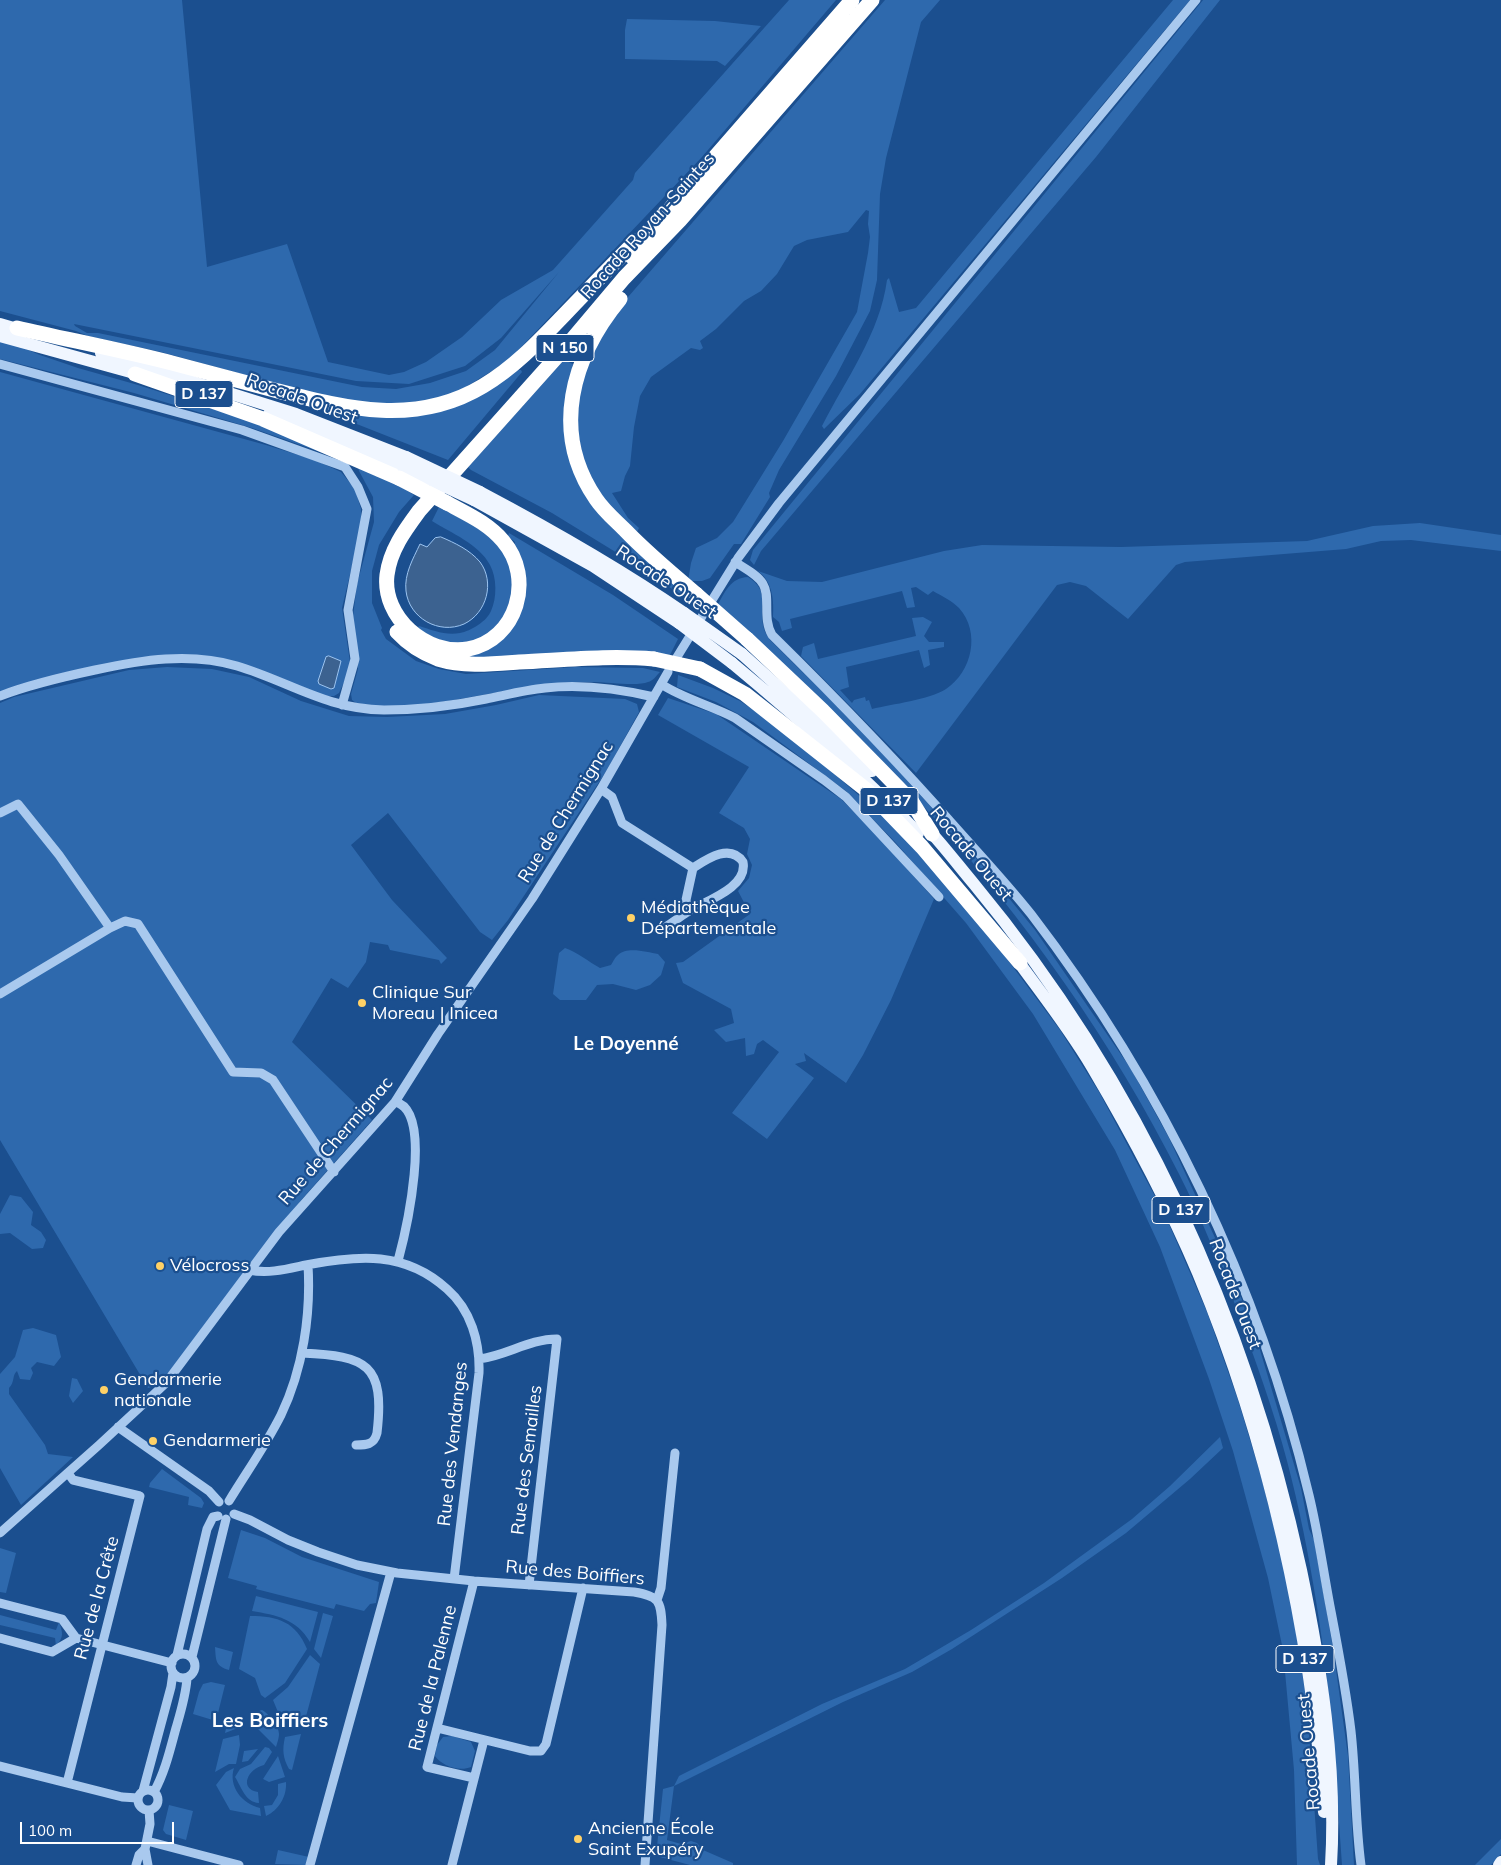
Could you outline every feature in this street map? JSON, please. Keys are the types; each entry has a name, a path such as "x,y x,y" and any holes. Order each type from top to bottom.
{"highway":[{"name":"Rocade Royan-Saintes","path":"852,0 519,386 417,496 386,545 378,573 377,589 383,611 397,633 415,648 428,655 452,662 478,664 618,658 654,659 700,670 746,694 869,792 922,847 1020,963"},
{"name":"Rocade Royan-Saintes","path":"135,374 403,468 476,519 495,532 504,541 515,560 520,586 516,608 504,628 488,641 467,649 442,648 425,642 402,623 393,610 386,584 389,561 406,529 419,511 449,476 570,342 624,278 680,220 872,0"},
{"path":"17,328 143,356 332,405 365,410 395,411 425,408 452,400 482,387 511,366 538,342 646,230 675,203"},
{"path":"680,220 645,269 608,314 580,363 571,407 574,443 579,464 597,500 611,517 649,554 747,639 823,710 912,802 932,834"}],"main road":[{"name":"Rocade Ouest","path":"0,324 296,414 403,468 477,496 681,618 737,659 867,766 932,834 992,906 1048,979 1081,1028 1116,1085 1144,1136 1203,1257 1260,1412 1276,1468 1312,1624 1329,1753 1333,1827 1331,1865"},
{"path":"0,336 135,374"},
{"name":"Rocade Ouest","path":"737,659 892,805 929,843 1054,1009 1091,1065 1165,1200 1198,1273 1242,1395 1261,1456 1300,1624 1318,1748 1331,1865"}],"street":[{"path":"677,657 735,562 779,503 1196,0"},
{"path":"0,364 242,430 345,467 358,487 367,510 348,610 356,659 342,705"},
{"path":"735,562 763,584 766,593 766,622 772,635 904,769 990,865 1029,912 1128,1056 1185,1158 1239,1273 1264,1340 1293,1434 1310,1498 1333,1621 1350,1730 1361,1865"},
{"path":"0,696 22,688 79,673 145,660 180,658 234,665 271,678 325,701 376,710 426,708 485,699 526,690 566,687 615,690 654,697"},
{"name":"Rue de Chermignac","path":"0,1533 166,1382 279,1232 395,1102 443,1026 532,899 601,790 668,672"},
{"path":"661,684 684,697 722,711 734,718 835,788 857,808 939,897"},
{"path":"601,790 612,797 622,823 693,868"},
{"path":"0,813 18,804 60,855 110,928"},
{"path":"664,928 733,886 739,880 744,867 740,858 725,853 713,856 693,868 686,900 688,912"},
{"path":"0,994 110,928 126,921 138,924 233,1072 261,1073 273,1080 334,1172"},
{"path":"395,1102 401,1103 408,1112 415,1153 412,1202 398,1262"},
{"name":"Rue des Vendanges","path":"249,1270 271,1272 356,1258 398,1262 424,1271 452,1293 462,1306 470,1321 478,1346 479,1373 454,1579"},
{"path":"229,1501 281,1415 288,1397 302,1353 307,1310 308,1265"},
{"name":"Rue des Semailles","path":"479,1359 540,1340 557,1339 529,1585"},
{"path":"302,1353 348,1358 359,1362 373,1374 378,1387 378,1433 374,1442 356,1445"},
{"path":"118,1427 208,1491 219,1502"},
{"path":"657,1600 661,1588 675,1453"},
{"name":"Rue de la Crête","path":"66,1783 140,1496 72,1480 68,1473"},
{"path":"173,1673 180,1678 187,1678 196,1668 192,1657 226,1516 234,1504 223,1500 219,1502 216,1509 226,1516"},
{"path":"149,1810 141,1807 140,1795 171,1687 174,1659 207,1529 213,1517 226,1516"},
{"name":"Rue des Boiffiers","path":"226,1516 250,1520 288,1540 318,1552 357,1565 390,1572 474,1581 641,1593 653,1596 660,1605 662,1625 646,1865"},
{"path":"310,1865 390,1572"},
{"name":"Rue de la Palenne","path":"474,1581 427,1767 474,1778"},
{"path":"437,1728 537,1752 544,1748 583,1588"},
{"path":"0,1603 62,1619 76,1638 174,1659 185,1654 192,1657"},
{"path":"0,1638 52,1652 76,1638"},
{"path":"154,1792 162,1778 187,1690 187,1678"},
{"path":"452,1865 484,1740"},
{"path":"0,1766 122,1797 140,1795 148,1790 154,1792 158,1798 157,1803 149,1810"},
{"path":"148,1865 146,1845 150,1824 149,1810"},
{"path":"136,1865 139,1855 146,1845"},
{"path":"146,1845 239,1865"}],"shaded area":[{"path":"0,0 182,0 207,267 287,244 328,362 389,375 404,372 426,362 462,337 501,300 553,270 633,180 635,173 789,0 836,0 702,157 508,361 456,393 439,399 391,406 341,401 161,352 88,336 76,331 0,311","holes":["559,272 495,350 466,371 430,383 396,389 362,387 98,333 87,333 74,324 356,381 409,384 465,366 501,338"]},
{"path":"885,0 940,0 921,22 886,158 880,194 877,280 870,311 836,376 779,470 769,493 770,497 741,544 734,544 710,578 702,581 688,581 696,548 717,538 733,522 783,441 857,312 870,237 869,211 866,210 848,232 807,240 794,246 777,274 761,291 744,301 716,329 700,341 703,348 700,350 691,348 651,377 640,396 634,427 630,466 621,491 612,493 628,518 639,528 636,534 611,510 585,467 576,411 588,358 622,304"},
{"path":"1173,0 1190,0 860,394 824,429 822,426 870,337 883,300 887,280 889,278 899,312 916,308"},
{"path":"1203,0 1220,0 1096,157 761,551 754,565 750,560 753,550"},
{"path":"627,19 715,21 761,26 725,66 717,61 625,59"},
{"path":"0,341 78,368 261,424 346,461 252,428 134,393 0,359"},
{"path":"564,360 573,364 567,394 576,467 697,604 695,606 653,575 552,513 468,467"},
{"path":"515,370 521,370 522,372 448,460 344,419 333,410 399,415"},
{"path":"0,372 266,445 315,460 341,472 355,489 361,509 361,528 342,608 350,662 346,678 339,693 334,696 327,696 190,655 0,692"},
{"path":"358,467 398,485 414,495 399,512 379,545 372,571 372,603 386,639 416,661 439,669 466,674 575,667 643,668 660,672 651,681 643,683 594,682 539,685 443,702 394,707 356,703 352,700 351,694 358,669 353,616 357,584 374,522 373,497"},
{"path":"439,507 489,537 502,551 509,564 512,579 512,594 501,622 491,633 479,640 464,644 446,642 416,630 419,626 444,633 455,634 464,632 474,628 489,615 494,600 495,582 490,565 472,545 432,521"},
{"path":"1420,523 1501,535 1501,551 1411,540 1381,541 1346,549 1185,562 1176,565 1128,619 1086,586 1070,582 1057,585 916,773 801,656 803,647 814,643 818,659 916,636 912,618 923,617 932,622 924,636 929,642 944,642 944,647 928,650 930,665 924,668 919,650 846,667 849,687 840,690 852,703 854,700 865,697 866,701 869,700 872,709 920,699 939,693 955,682 967,662 971,640 970,628 959,608 933,591 928,595 916,587 911,588 915,607 907,608 902,591 790,619 792,628 782,631 779,622 773,617 773,598 770,586 758,571 787,581 822,582 944,551 982,545 1121,547 1307,541 1373,526"},
{"path":"509,533 613,595 678,639 669,657 461,660 509,629 515,542 508,536"},
{"path":"441,537 472,554 485,570 487,579 488,588 483,605 472,619 454,627 435,626 419,616 408,601 406,591 408,573 420,544 427,547 435,538"},
{"path":"748,577 755,582 762,594 764,630 770,640 869,738 967,847 1035,930 1131,1069 1169,1138 1252,1323 1301,1488 1309,1529 1314,1540 1333,1648 1348,1756 1354,1865 1342,1865 1327,1676 1310,1567 1296,1496 1276,1424 1252,1351 1218,1261 1187,1191 1126,1077 1032,937 997,893 926,809 876,756 717,606 732,583"},
{"path":"329,656 341,661 334,688 331,689 319,684 318,681 326,657"},
{"path":"167,667 212,669 249,677 301,701 349,716 387,717 445,714 539,695 625,699 637,704 639,712 607,770 508,920 492,940 480,932 388,813 351,845 392,900 447,958 441,964 439,960 390,950 388,945 370,942 366,962 348,988 331,978 292,1042 372,1120 302,1199 166,1383 148,1388 0,1140 0,703 14,697 129,670"},
{"path":"678,675 713,688 740,701 764,717 818,760 899,830 975,916 1060,1030 1099,1092 1165,1215 1207,1312 1238,1400 1260,1473 1288,1580 1307,1704 1318,1859 1320,1865 1297,1865 1294,1770 1283,1650 1268,1578 1233,1451 1209,1379 1160,1247 1115,1150 1033,1014 966,923 896,843 846,791 753,722 716,702 677,687"},
{"path":"668,698 716,714 841,799 877,835 934,899 891,1000 863,1055 846,1083 804,1053 806,1061 795,1064 814,1078 767,1139 732,1113 779,1052 763,1040 757,1044 754,1054 746,1056 745,1038 726,1042 714,1030 734,1023 731,1009 683,983 676,963 683,962 750,914 738,891 749,878 752,865 747,854 750,839 744,828 719,813 749,767 658,715"},
{"path":"565,948 600,968 611,965 622,952 632,950 658,954 665,962 661,975 650,985 636,990 613,984 597,985 586,1000 560,1000 553,994 559,953"},
{"path":"10,1195 21,1197 33,1212 31,1225 41,1232 46,1240 43,1248 32,1249 10,1233 0,1234 0,1214"},
{"path":"33,1328 56,1335 61,1357 54,1366 37,1362 31,1368 33,1373 30,1380 20,1379 17,1371 9,1388 9,1394 45,1445 48,1454 73,1457 21,1505 0,1468 0,1374 15,1357 23,1330"},
{"path":"72,1378 77,1379 83,1391 73,1403 69,1396"},
{"path":"1220,1437 1223,1448 1190,1479 1126,1533 1062,1578 952,1649 912,1672 843,1702 674,1786 679,1776 822,1704 905,1669 971,1630 1044,1583 1132,1519 1170,1486"},
{"path":"162,1469 201,1498 204,1503 202,1508 188,1505 189,1497 149,1487 150,1483"},
{"path":"241,1530 265,1538 302,1557 379,1582 376,1603 370,1604 364,1611 336,1604 334,1609 256,1589 257,1586 228,1578"},
{"path":"0,1548 16,1553 6,1593 0,1592"},
{"path":"256,1596 318,1612 310,1642 299,1628 285,1619 252,1611"},
{"path":"323,1613 333,1616 321,1658 314,1649"},
{"path":"0,1615 56,1630 59,1622 62,1637 56,1646 55,1638 0,1625"},
{"path":"250,1616 269,1617 285,1622 297,1632 307,1649 285,1683 265,1698 261,1695 255,1678 239,1669"},
{"path":"215,1647 233,1652 229,1670 221,1667 217,1662"},
{"path":"310,1655 320,1664 304,1724 280,1717 273,1700 288,1687"},
{"path":"211,1682 225,1685 216,1721 193,1714 203,1684"},
{"path":"262,1710 270,1717 279,1731 276,1747 256,1727 256,1712"},
{"path":"229,1715 236,1722 238,1728 225,1733"},
{"path":"301,1734 292,1770 289,1769 284,1757 285,1737"},
{"path":"239,1735 240,1745 236,1764 229,1764 215,1772 223,1739"},
{"path":"452,1736 471,1742 475,1751 471,1767 461,1769 451,1767 442,1763 435,1756 437,1745 443,1737"},
{"path":"265,1747 269,1748 272,1752 264,1765 253,1770 247,1783 252,1790 258,1792 259,1803 247,1797 235,1777 240,1769 251,1764"},
{"path":"258,1749 248,1761 242,1762 244,1751"},
{"path":"278,1756 285,1777 269,1782 263,1779"},
{"path":"234,1768 233,1781 235,1788 248,1803 260,1808 261,1816 230,1810 216,1785 226,1772"},
{"path":"286,1782 284,1797 275,1810 266,1816 264,1806 272,1805 278,1795 278,1784"},
{"path":"674,1786 667,1840 681,1844 691,1841 697,1843 703,1850 733,1863 733,1865 690,1865 656,1856 663,1789"},
{"path":"169,1805 193,1811 186,1840 166,1834 163,1830"},
{"path":"1501,1839 1501,1854 1491,1865 1475,1865"},
{"path":"278,1850 309,1857 307,1865 275,1864"}],"place":[{"name":"Médiathèque Départementale","path":"631,918"},
{"name":"Clinique Sur Moreau | Inicea","path":"362,1003"},
{"name":"Vélocross","path":"160,1266"},
{"name":"Gendarmerie nationale","path":"104,1390"},
{"name":"Gendarmerie","path":"153,1441"},
{"name":"Ancienne École Saint Exupéry","path":"578,1839"}],"district":[{"name":"Le Doyenné","path":"626,1044"},
{"name":"Les Boiffiers","path":"270,1721"}]}
